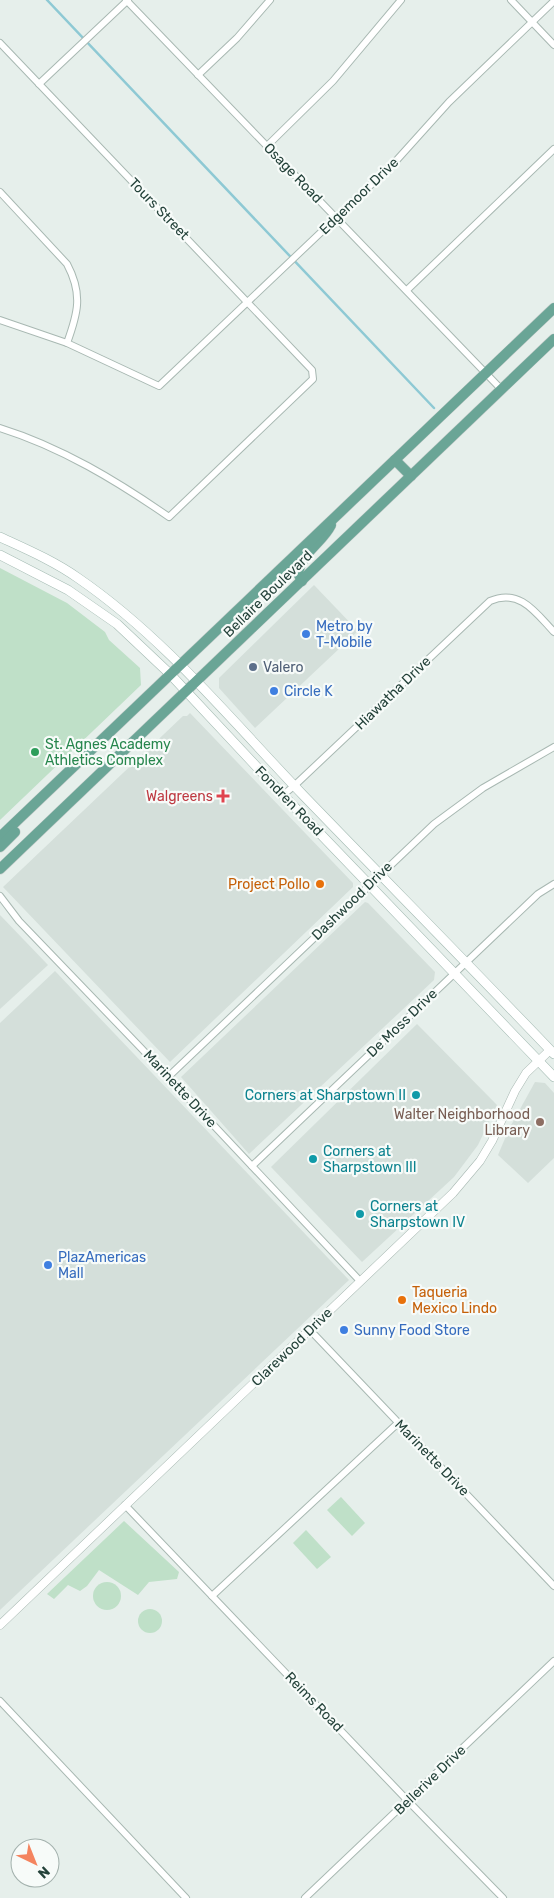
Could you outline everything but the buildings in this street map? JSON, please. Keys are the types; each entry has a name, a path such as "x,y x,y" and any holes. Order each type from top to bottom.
{"main road":[{"name":"Bellaire Boulevard","path":"0,837 554,308"},
{"name":"Bellaire Boulevard","path":"0,869 554,339"},
{"path":"394,460 411,476"},
{"path":"302,580 298,573 302,560 328,533 336,515"},
{"name":"Fondren Road","path":"0,537 77,577 129,616 180,664 294,786 465,963 553,1050"},
{"name":"Fondren Road","path":"0,555 68,590 117,624 170,674 283,795 554,1077"},
{"path":"68,590 77,577"},
{"path":"0,847 15,832 24,814"}],"street":[{"path":"40,84 127,0"},
{"name":"Osage Road","path":"127,0 501,390"},
{"path":"198,75 237,38 270,0"},
{"path":"267,146 334,81 401,0"},
{"path":"511,0 554,45"},
{"name":"Edgemoor Drive","path":"66,343 159,386 395,162 450,102 554,1"},
{"name":"Tours Street","path":"0,43 312,370 313,379 169,517 103,474 15,432 0,428"},
{"path":"407,290 554,149"},
{"path":"0,192 67,264 74,277 77,290 76,317 66,343 0,320"},
{"name":"Hiawatha Drive","path":"283,795 484,606 498,598 506,597 521,601 530,606 554,632"},
{"name":"Dashwood Drive","path":"168,1077 434,824 466,799 554,747"},
{"name":"De Moss Drive","path":"252,1166 538,894 554,884"},
{"name":"Marinette Drive","path":"0,896 19,921 360,1282"},
{"name":"Clarewood Drive","path":"0,1624 453,1193 475,1168 492,1141 515,1091 526,1073 538,1060 553,1050"},
{"name":"Marinette Drive","path":"310,1330 554,1586"},
{"path":"212,1596 398,1423"},
{"name":"Reims Road","path":"125,1505 503,1898"},
{"name":"Bellerive Drive","path":"305,1898 554,1660"},
{"path":"0,1701 186,1898"}],"shaded area":[{"path":"314,585 358,631 255,728 219,688 219,678"},
{"path":"190,713 353,883 353,887 170,1062 3,887 183,716 187,716"},
{"path":"365,902 435,972 434,980 249,1154 181,1077"},
{"path":"0,915 48,965 0,1009"},
{"name":"PlazAmericas Mall","path":"55,971 349,1280 0,1610 0,1023"},
{"path":"417,1024 497,1105 478,1145 454,1177 362,1262 271,1167"},
{"path":"535,1082 545,1083 554,1093 554,1158 528,1183 498,1155 509,1129"}],"green space":[{"name":"St. Agnes Academy Athletics Complex","path":"0,568 67,603 105,632 109,640 140,668 141,685 0,820"},
{"path":"341,1497 365,1523 352,1536 327,1510"},
{"path":"124,1521 179,1572 177,1579 149,1582 138,1595 99,1570 87,1586 80,1591 68,1585 54,1599 47,1594"},
{"path":"306,1530 331,1557 317,1569 293,1543"},
{"path":"107,1582 117,1586 121,1596 117,1606 107,1610 97,1606 93,1596 97,1586"},
{"path":"150,1609 159,1612 162,1621 159,1630 150,1633 141,1630 138,1621 141,1612"}],"waterway":[{"path":"47,0 434,408"}],"place":[{"name":"Metro by T-Mobile","path":"306,634"},
{"name":"Valero","path":"253,667"},
{"name":"Circle K","path":"274,691"},
{"name":"St. Agnes Academy Athletics Complex","path":"35,752"},
{"name":"Walgreens","path":"223,796"},
{"name":"Project Pollo","path":"320,884"},
{"name":"Corners at Sharpstown II","path":"416,1095"},
{"name":"Walter Neighborhood Library","path":"540,1122"},
{"name":"Corners at Sharpstown III","path":"313,1159"},
{"name":"Corners at Sharpstown IV","path":"360,1214"},
{"name":"PlazAmericas Mall","path":"48,1265"},
{"name":"Taqueria Mexico Lindo","path":"402,1300"},
{"name":"Sunny Food Store","path":"344,1330"}]}
